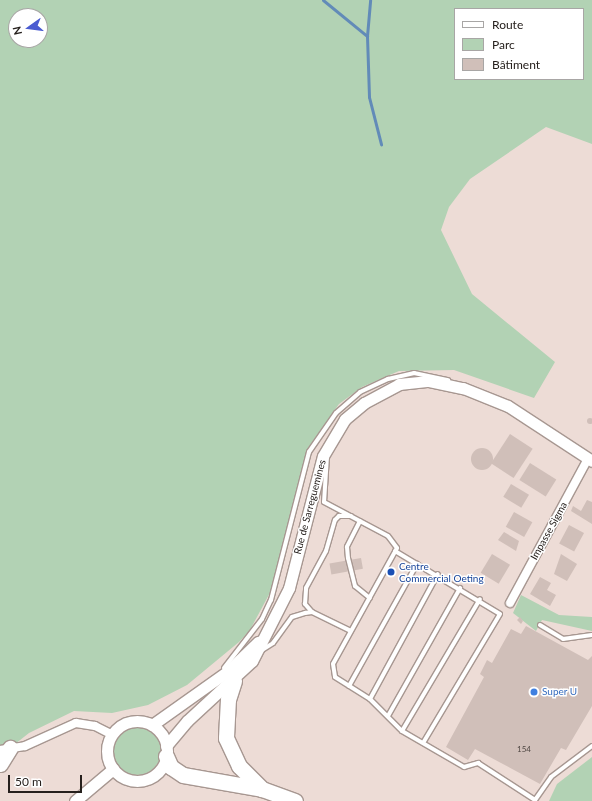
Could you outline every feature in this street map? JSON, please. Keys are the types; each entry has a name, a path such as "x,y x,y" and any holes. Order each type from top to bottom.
{"highway":[{"path":"231,676 226,738 239,766 262,789"},
{"path":"0,764 5,749"},
{"path":"166,751 171,767 183,775 262,789 295,801"}],"main road":[{"name":"Rue de Sarreguemines","path":"231,676 256,654 289,588 326,449 345,419 364,403 399,384 430,381 463,388 508,406 590,460"},
{"name":"Rue de Sarreguemines","path":"231,676 267,634"},
{"path":"231,676 187,721 166,751 157,773 139,781 120,776 113,769 106,752 111,734 126,723 152,725 210,684 231,676"},
{"path":"152,725 166,751"},
{"path":"75,801 113,769"}],"street":[{"name":"Impasse Sigma","path":"510,603 590,460"},
{"path":"5,749 33,743 76,723 95,726 111,734"}],"lane":[{"path":"210,684 262,619 289,551 309,452 336,413 360,392 414,373 438,375 463,388"},
{"path":"326,449 324,502 329,508 346,511 395,542 395,551 333,664 335,678 350,686 370,700 402,731 464,767 478,763 535,800 552,777 592,746"},
{"path":"351,631 312,612 305,604 306,588 326,551 335,520 339,516 352,516"},
{"path":"360,521 347,547 348,558 355,586 370,598"},
{"path":"395,551 480,599 500,614 424,743"},
{"path":"350,686 418,564"},
{"path":"370,700 438,574"},
{"path":"388,716 460,588"},
{"path":"402,731 480,599"},
{"path":"256,654 274,642 292,617 312,612"},
{"path":"540,625 563,639 592,636"}],"green space":[{"path":"0,0 592,0 592,144 546,127 470,179 449,207 441,230 472,294 555,362 534,398 454,370 399,371 362,387 339,404 308,448 272,589 250,630 239,642 187,685 148,705 112,713 74,711 29,733 10,748 0,749"},
{"path":"521,595 559,615 592,617 592,631 542,620 536,631 513,613"},
{"path":"132,727 142,727 154,734 161,746 161,756 154,768 142,775 132,775 124,771 117,764 113,756 113,746 117,738 124,731"},
{"path":"592,757 592,801 549,801 557,784"}],"building":[{"path":"590,418 593,421 590,424 587,421"},
{"path":"510,434 533,449 514,478 491,463"},
{"path":"482,448 490,451 493,459 490,467 482,470 474,467 471,459 474,451"},
{"path":"530,463 556,479 546,496 519,480"},
{"path":"511,484 529,495 521,508 503,497"},
{"path":"587,500 592,502 592,524 571,511 573,506 581,511"},
{"path":"514,512 532,522 524,537 506,527"},
{"path":"569,525 584,533 574,552 559,544"},
{"path":"504,532 519,541 516,551 498,540"},
{"path":"492,554 510,565 499,584 481,573"},
{"path":"561,554 577,564 567,581 554,574"},
{"path":"361,558 363,569 331,574 329,564"},
{"path":"540,577 551,583 547,590 556,595 550,606 530,594"},
{"path":"520,617 523,621 521,624 517,620"},
{"name":"Super U","path":"526,626 588,660 592,656 592,706 566,750 561,748 540,784 475,749 468,760 446,747 484,677 480,674 487,660 492,663 511,629 521,634"}],"waterway":[{"path":"323,0 367,36 369,97 381,144"},
{"path":"367,36 370,0"}],"place":[{"name":"Centre Commercial Oeting","path":"391,572"},
{"name":"Super U","path":"534,692"}]}
